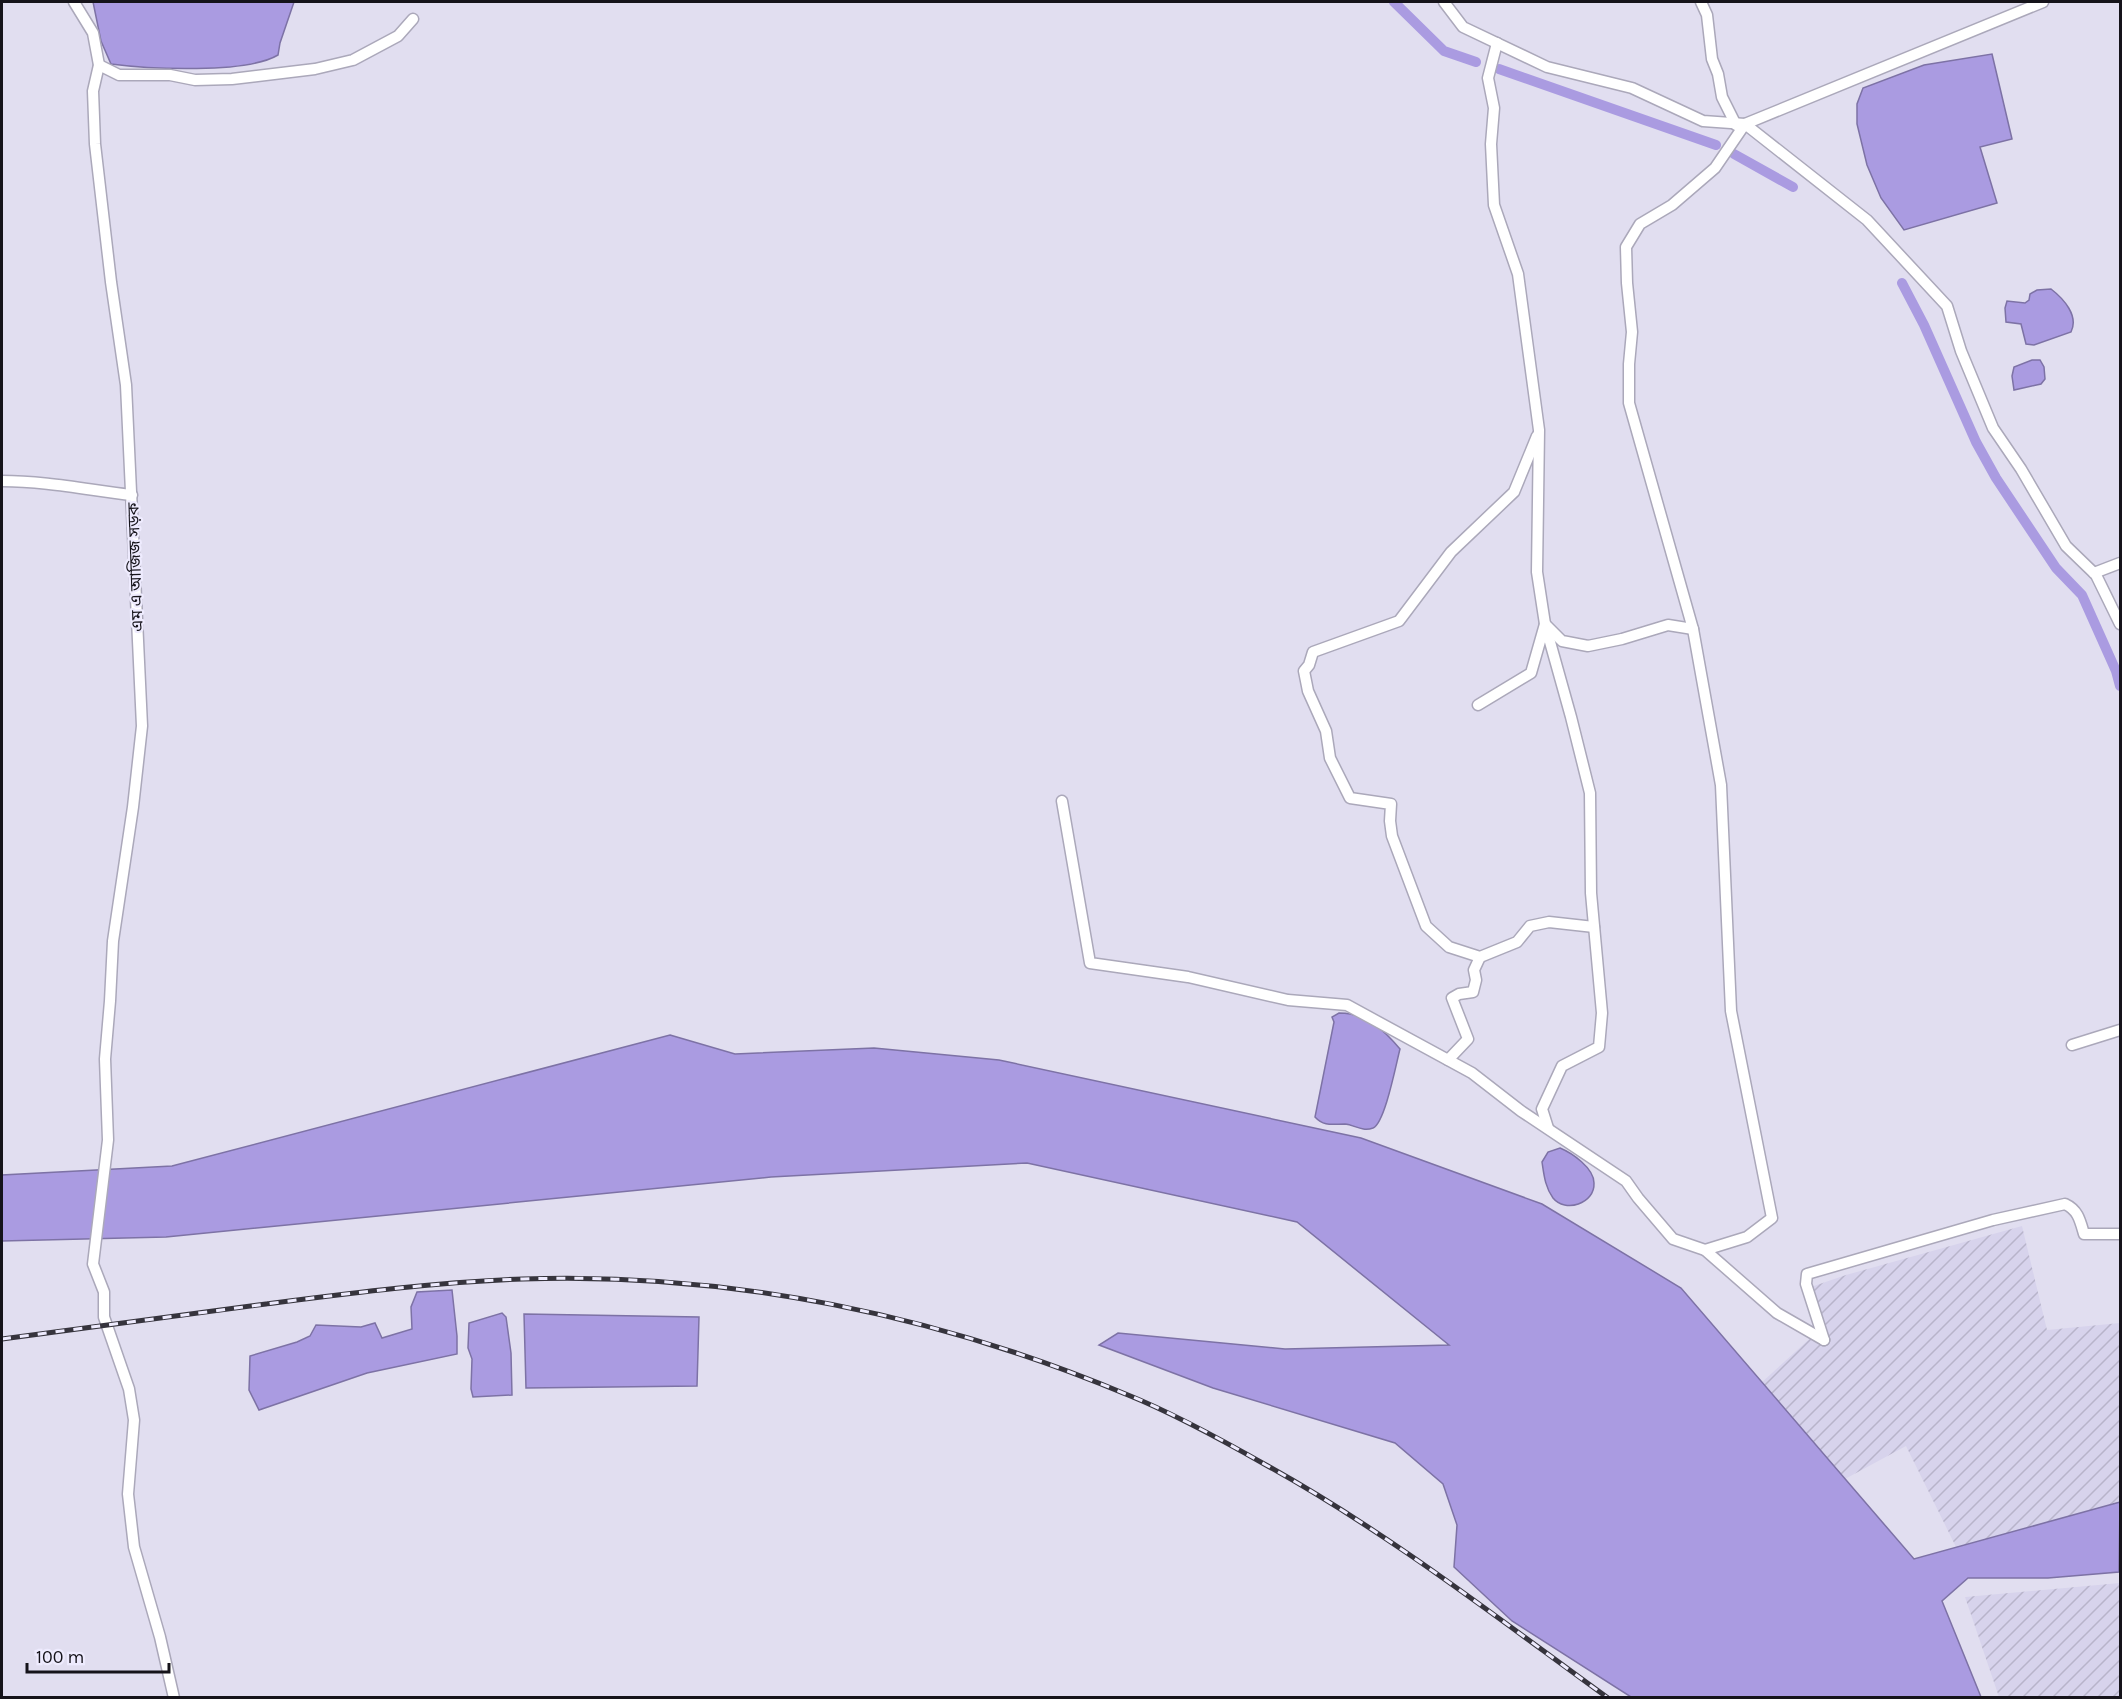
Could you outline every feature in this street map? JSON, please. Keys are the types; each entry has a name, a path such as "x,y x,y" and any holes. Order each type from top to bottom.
{"street":[{"name":"এম এ আজিজ সড়ক","path":"74,2 93,33 99,65 93,91 95,144 126,385 142,726 133,807 113,941 105,1059 108,1140 93,1264 104,1292 104,1317 129,1389 134,1420 128,1494 134,1546 160,1637 174,1698"},
{"path":"1444,2 1462,27 1547,67 1632,88 1703,121 1741,125 2043,2"},
{"path":"1701,2 1707,15 1712,59 1718,74 1722,97 1741,125 1867,220 1947,306 1961,351 1993,428 2021,469 2066,546 2094,573 2121,624"},
{"path":"99,65 119,75 170,75 195,80 232,79 315,69 353,60 398,36 413,19"},
{"path":"1497,43 1488,78 1494,108 1491,144 1494,205 1518,274 1539,430 1537,572 1545,624 1590,793 1591,892 1602,1013 1599,1047 1562,1066 1542,1109 1548,1128"},
{"path":"1705,1250 1747,1237 1772,1218 1731,1011 1721,785 1693,628 1629,403 1632,332 1626,247 1640,224 1672,205 1715,168 1741,125"},
{"path":"1539,430 1514,492 1451,552 1400,621 1314,652 1304,671 1308,692 1326,731 1330,759 1350,798 1391,804 1392,836 1426,926 1449,947 1480,957 1517,942 1530,926 1549,921 1594,927"},
{"path":"2,481 40,482 75,489 132,495"},
{"path":"2094,573 2121,563"},
{"path":"1545,624 1562,641 1588,646 1622,639 1668,625 1693,628"},
{"path":"1478,705 1531,673 1545,624"},
{"path":"1062,801 1090,963 1188,977 1288,1000 1347,1005 1472,1073 1521,1111 1626,1181 1672,1239 1705,1250 1777,1313 1824,1340 1806,1284 1807,1274 1993,1220 2065,1204 2073,1208 2080,1218 2084,1234 2121,1234"},
{"path":"1448,1060 1468,1038 1452,998 1459,994 1473,992 1476,980 1474,970 1480,957"},
{"path":"2072,1045 2121,1030"}],"shaded area":[{"path":"93,2 294,2 278,55 244,65 197,68 111,64 101,41"},
{"path":"1992,54 2012,139 1980,147 1997,203 1904,230 1881,198 1867,165 1857,124 1857,104 1863,88 1924,65"},
{"path":"2051,289 2061,298 2072,314 2071,332 2034,345 2026,344 2021,324 2006,322 2007,301 2025,303 2029,300 2030,294 2037,290"},
{"path":"2032,360 2040,360 2044,367 2045,379 2041,384 2014,390 2012,376 2014,367"},
{"path":"1339,1013 1366,1019 1388,1035 1400,1049 1386,1105 1382,1116 1373,1128 1325,1124 1315,1117 1334,1022 1332,1017"},
{"path":"670,1035 735,1054 874,1048 999,1060 1361,1138 1542,1204 1681,1288 1914,1559 2120,1502 2119,1572 2048,1578 1968,1578 1942,1601 1981,1697 1631,1697 1512,1621 1454,1567 1457,1525 1443,1484 1395,1443 1213,1388 1099,1345 1118,1333 1285,1349 1449,1345 1297,1222 1027,1163 771,1177 166,1237 2,1241 2,1175 172,1166"},
{"path":"1560,1148 1582,1162 1593,1177 1593,1190 1590,1196 1578,1204 1558,1203 1550,1194 1544,1176 1542,1162 1548,1152"},
{"path":"2022,1226 2047,1330 2120,1323 2120,1501 1959,1553 1906,1446 1845,1479 1761,1383 1816,1333 1808,1288 1846,1275"},
{"path":"452,1290 457,1354 367,1373 259,1410 249,1390 250,1356 310,1336 316,1325 361,1327 375,1323 382,1338 412,1329 411,1307 417,1292"},
{"path":"502,1313 506,1317 511,1353 512,1395 473,1397 472,1359 468,1348 469,1323"},
{"path":"524,1314 699,1317 697,1386 526,1388"},
{"path":"2120,1583 2120,1697 1999,1697 1965,1597"}],"waterway":[{"path":"1394,2 1444,51 1476,62"},
{"path":"1499,69 1716,145"},
{"path":"1734,154 1793,187"},
{"path":"1902,283 1924,325 1976,442 1996,478 2056,568 2082,595 2116,671 2120,686"}],"railway":[{"path":"2,1339 362,1292 523,1279 601,1279 678,1283 832,1304 908,1321 982,1342 1056,1367 1146,1402 1181,1419 1266,1465 1355,1518 1482,1606 1608,1698"}]}
